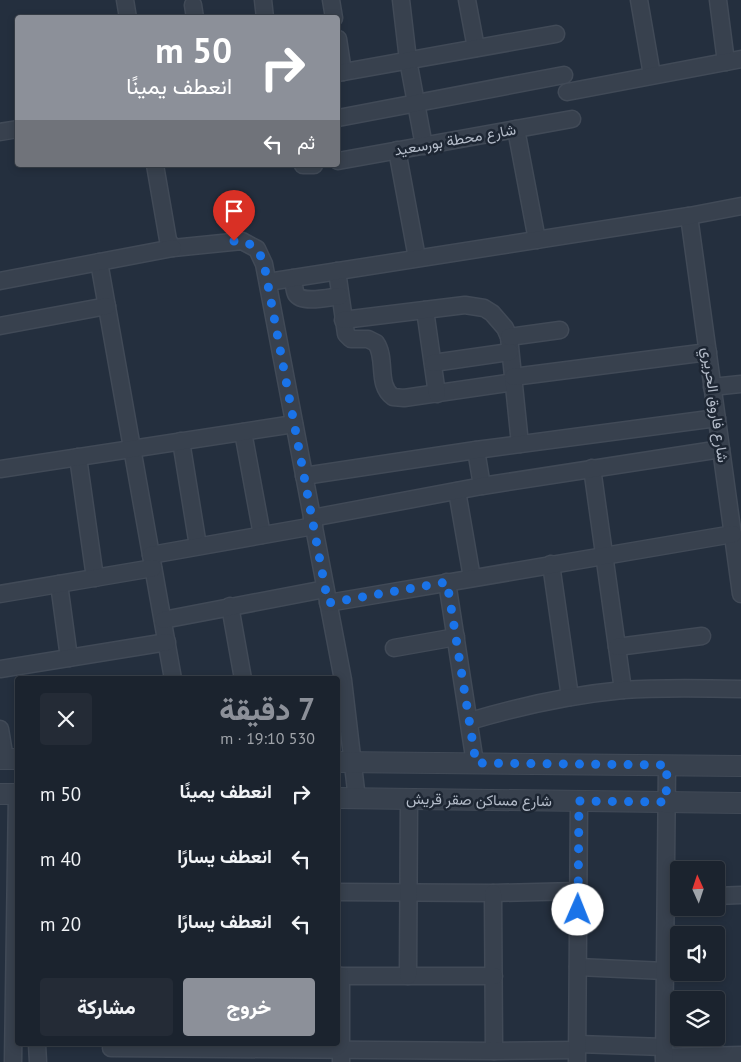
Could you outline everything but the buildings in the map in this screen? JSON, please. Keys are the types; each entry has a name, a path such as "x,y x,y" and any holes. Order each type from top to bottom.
{"street":[{"path":"125,0 128,15"},
{"path":"263,0 266,15"},
{"path":"331,0 334,15"},
{"path":"401,0 408,60 424,146"},
{"path":"467,0 476,48"},
{"path":"639,0 652,75"},
{"path":"566,92 733,61 718,0"},
{"path":"340,72 556,34"},
{"path":"340,118 564,76"},
{"name":"شارع محطة بورسعيد","path":"340,161 572,119"},
{"path":"516,129 537,240"},
{"path":"0,132 15,130"},
{"path":"397,150 417,258"},
{"path":"155,167 168,240 172,248"},
{"path":"268,282 689,216 741,206"},
{"name":"شارع فاروق الحريري","path":"689,216 733,534 738,554 741,594"},
{"path":"0,281 172,248 242,240 257,249 262,256 268,282 327,596 339,676"},
{"path":"99,262 172,676"},
{"path":"337,271 346,334 355,340 373,340 379,347 384,383 388,394 398,399 513,380 708,352"},
{"path":"293,278 295,292 300,298 308,300 340,296"},
{"path":"343,320 465,305 484,308 500,320 509,345 520,444"},
{"path":"0,326 107,306"},
{"path":"426,310 437,394"},
{"path":"432,363 509,345 560,330"},
{"path":"712,387 741,384"},
{"path":"304,476 476,450 717,418"},
{"path":"0,469 294,424"},
{"path":"242,432 262,535"},
{"path":"181,441 198,546"},
{"path":"476,450 482,486"},
{"path":"0,594 95,578 198,546 262,535 313,522 482,486 721,450"},
{"path":"78,457 95,578"},
{"path":"592,468 623,690"},
{"path":"458,491 472,578"},
{"path":"163,620 230,606 447,582 733,534"},
{"path":"551,564 570,697"},
{"path":"447,582 476,763"},
{"path":"59,584 69,658"},
{"path":"230,606 242,676"},
{"path":"617,647 702,636"},
{"path":"394,648 456,637"},
{"path":"0,669 166,642"},
{"path":"340,680 347,798"},
{"path":"470,721 511,709 570,697 623,690 665,688 741,689"},
{"path":"0,729 8,759"},
{"path":"346,762 741,766"},
{"path":"667,765 666,802 670,866"},
{"path":"0,794 15,794"},
{"name":"شارع مساكن صقر قريش","path":"347,798 741,802"},
{"path":"408,976 409,799"},
{"path":"578,1052 579,801"},
{"path":"13,1062 7,971 15,829"},
{"path":"340,892 493,893 579,891"},
{"path":"493,893 494,1051"},
{"path":"725,896 741,896"},
{"path":"664,1055 665,970 670,916"},
{"path":"578,967 665,970"},
{"path":"340,976 494,976"},
{"path":"340,1016 341,1056"},
{"path":"37,1046 38,1062"},
{"path":"111,1051 179,1046 341,1056 494,1051 741,1055"}],"route":[{"path":"234,241 242,240 250,244 262,256 328,603 447,582 476,763 667,765 666,802 579,801 578,910"}]}
